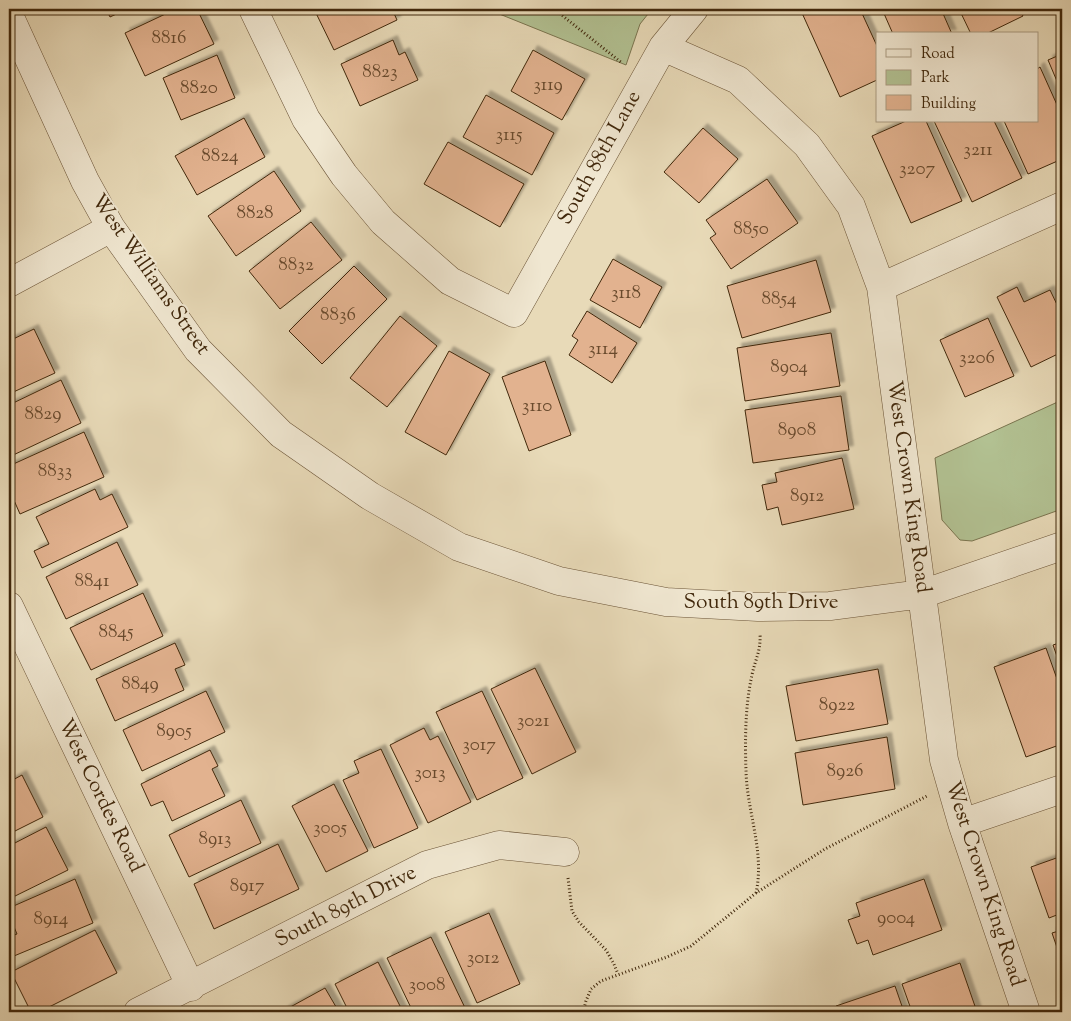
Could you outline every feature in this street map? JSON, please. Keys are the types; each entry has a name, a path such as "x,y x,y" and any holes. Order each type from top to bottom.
{"street":[{"name":"South 88th Lane","path":"253,9 306,119 344,174 383,222 450,282 514,312 663,47 694,9"},
{"name":"West Williams Street","path":"9,15 84,181 111,228 198,350 282,434 370,496 459,547"},
{"name":"West Crown King Road","path":"663,47 738,80 807,145 851,206 881,287 944,760 962,823 1026,1012"},
{"path":"881,287 1062,206"},
{"path":"9,283 111,228"},
{"name":"South 89th Drive","path":"459,547 559,581 666,602 758,607 830,606 922,594 1062,546"},
{"name":"West Cordes Road","path":"9,606 191,987"},
{"path":"962,823 1062,788"},
{"name":"South 89th Drive","path":"138,1012 191,987 427,865 499,845 565,852"}],"path":[{"path":"554,9 626,66 647,76"},
{"path":"756,893 759,880 759,856 746,773 748,701 752,674 759,655 758,607"},
{"path":"583,1012 591,989 602,981 691,946 756,893 825,849 927,796 952,788"},
{"path":"565,852 572,911 606,950 618,974"}],"green space":[{"path":"487,9 652,9 640,24 626,65"},
{"path":"1062,400 1062,509 972,541 960,540 942,520 935,458"}],"building":[{"path":"106,9 127,9 110,17"},
{"path":"176,9 197,9 214,44 145,76 125,33"},
{"path":"314,9 392,9 397,20 334,50"},
{"path":"811,9 860,9 876,44 876,80 840,97 802,13"},
{"path":"882,9 941,9 951,32 892,32"},
{"path":"959,9 1019,9 1023,16 990,32 970,32"},
{"path":"393,40 399,55 405,52 418,80 360,106 341,64"},
{"path":"533,50 585,79 562,120 511,91"},
{"path":"1062,54 1062,93 1048,60"},
{"path":"217,55 235,98 181,120 163,78"},
{"path":"1040,67 1062,116 1062,159 1028,174 1004,122 1038,122 1038,68"},
{"path":"486,95 554,133 532,175 463,137"},
{"path":"244,118 265,157 197,195 175,156"},
{"path":"904,122 926,122 962,201 911,223 872,136"},
{"path":"934,122 994,122 1022,178 972,202"},
{"path":"703,128 738,159 699,203 664,172"},
{"path":"448,142 524,184 500,227 424,184"},
{"path":"274,171 301,211 236,256 208,216"},
{"path":"767,179 798,223 731,269 710,238 716,234 706,220"},
{"path":"311,222 342,260 280,309 249,271"},
{"path":"613,259 662,287 640,328 590,300"},
{"path":"816,260 831,312 742,338 727,286"},
{"path":"354,266 387,299 322,364 289,331"},
{"path":"1017,287 1024,302 1050,290 1062,315 1062,352 1031,367 997,297"},
{"path":"587,311 637,343 612,383 569,355 578,340 572,336"},
{"path":"400,316 437,346 387,407 350,378"},
{"path":"988,318 1014,376 965,397 940,340"},
{"path":"34,329 55,373 9,394 9,341"},
{"path":"831,333 840,386 745,401 737,348"},
{"path":"449,351 490,374 446,455 405,432"},
{"path":"545,361 571,435 529,451 502,377"},
{"path":"61,380 81,423 9,457 9,405"},
{"path":"841,396 849,450 753,463 745,410"},
{"path":"84,432 104,477 20,514 9,489 9,466"},
{"path":"842,458 854,509 782,525 778,507 767,510 762,485 777,482 775,473"},
{"path":"95,489 100,500 112,494 128,527 42,568 34,551 49,544 36,517"},
{"path":"117,542 138,585 66,619 46,577"},
{"path":"143,593 163,636 91,670 70,628"},
{"path":"1062,642 1062,671 1053,645"},
{"path":"175,643 185,665 175,669 184,690 115,721 96,679"},
{"path":"1046,648 1062,693 1062,744 1026,757 994,667"},
{"path":"535,668 576,752 532,774 491,689"},
{"path":"878,669 888,724 796,741 786,686"},
{"path":"206,691 225,732 142,771 123,730"},
{"path":"482,691 523,778 477,800 436,712"},
{"path":"424,728 430,740 438,736 471,802 428,823 390,745"},
{"path":"887,737 895,789 803,805 795,753"},
{"path":"381,749 418,828 374,848 343,780 359,773 354,761"},
{"path":"210,750 218,766 212,769 225,796 172,821 163,801 151,806 141,784"},
{"path":"22,775 43,817 9,834 9,782"},
{"path":"334,784 368,851 326,872 292,806"},
{"path":"241,800 261,843 189,877 169,835"},
{"path":"46,827 68,870 9,899 9,846"},
{"path":"278,844 299,889 214,929 194,884"},
{"path":"1062,856 1062,913 1049,918 1031,867"},
{"path":"75,879 93,923 14,956 9,943 9,937 17,934 9,915 9,908"},
{"path":"924,879 942,930 873,955 868,940 857,944 848,920 860,916 856,903"},
{"path":"489,913 520,984 477,1003 445,932"},
{"path":"95,930 117,973 39,1012 31,1012 11,972"},
{"path":"1062,930 1062,962 1052,933"},
{"path":"431,937 467,1012 413,1012 387,958"},
{"path":"378,962 403,1012 349,1012 335,984"},
{"path":"960,963 977,1012 912,1012 902,984"},
{"path":"895,986 904,1012 838,1012 836,1006"},
{"path":"325,988 339,1012 283,1011"}]}
